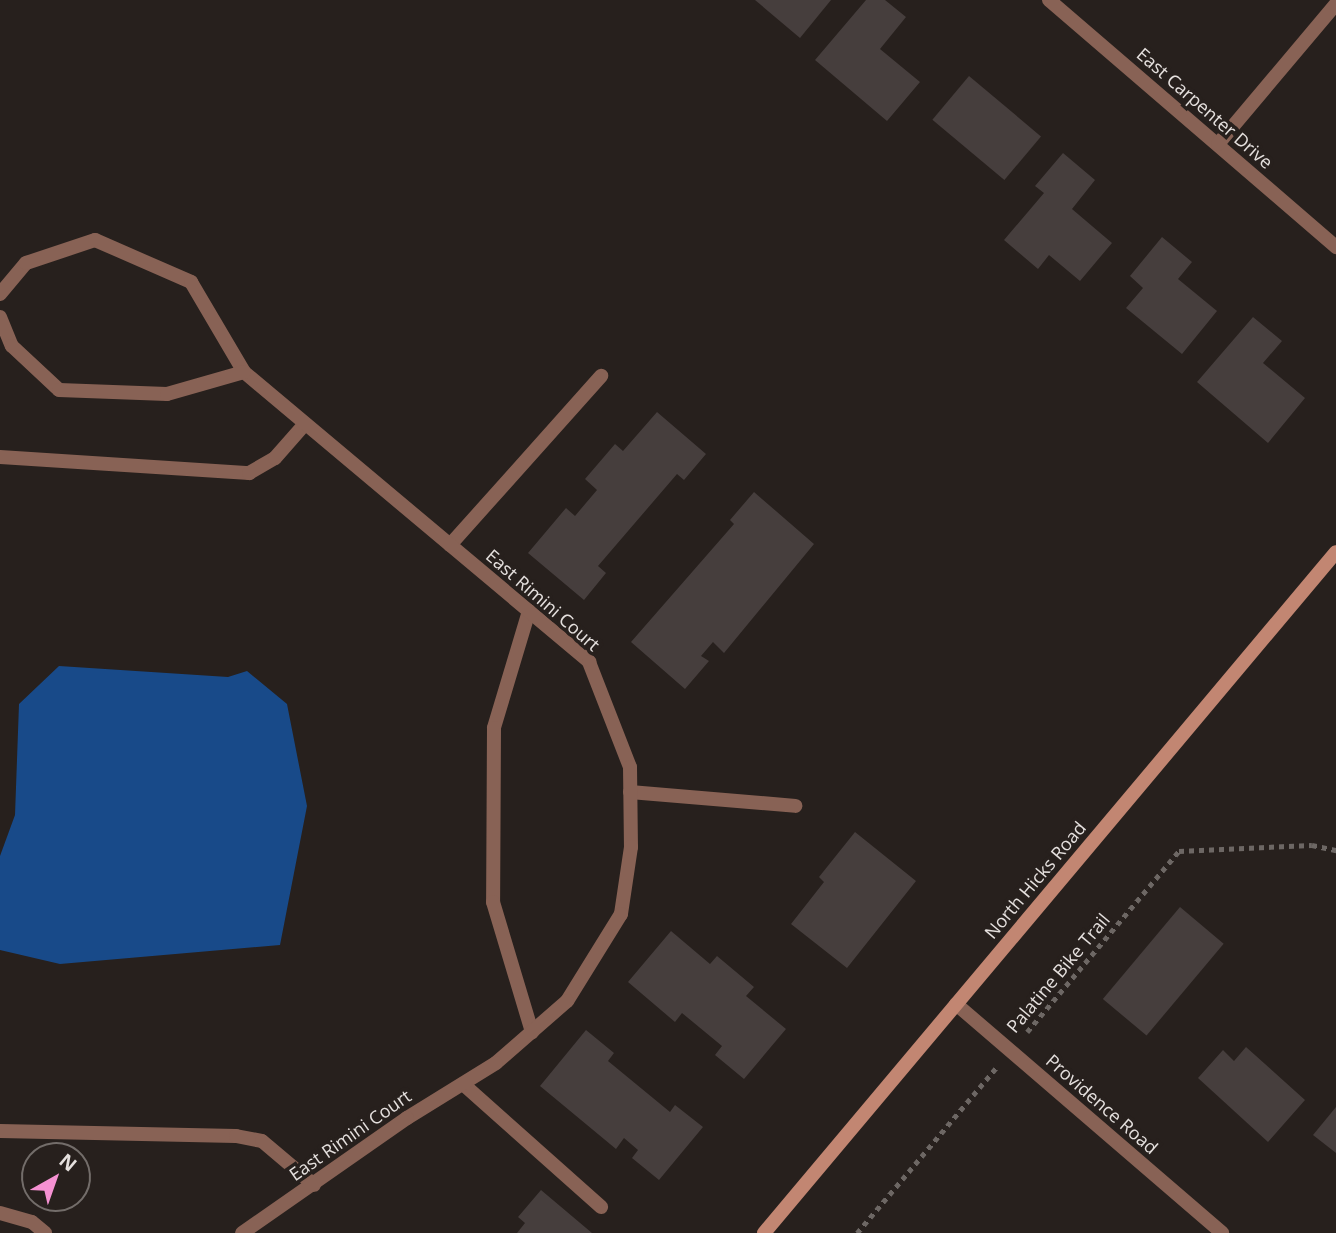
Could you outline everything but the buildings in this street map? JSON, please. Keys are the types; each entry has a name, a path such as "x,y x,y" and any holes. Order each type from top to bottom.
{"main road":[{"name":"North Hicks Road","path":"764,1233 1336,552"}],"street":[{"name":"East Carpenter Drive","path":"1049,0 1336,247"},
{"path":"1218,144 1336,4"},
{"name":"East Rimini Court","path":"0,295 26,263 95,240 191,282 244,372 589,662 630,767 631,848 621,914 567,1001 496,1063 407,1118 242,1233"},
{"path":"0,317 12,346 59,390 167,394 244,372"},
{"path":"450,545 601,376"},
{"path":"0,457 249,473 275,458 305,424"},
{"path":"529,611 494,727 493,902 532,1032"},
{"path":"630,792 795,806"},
{"name":"Providence Road","path":"956,1004 1217,1231"},
{"path":"463,1084 601,1208"},
{"path":"0,1131 236,1136 262,1140 314,1185"},
{"path":"0,1213 32,1222 45,1233"}],"path":[{"name":"Palatine Bike Trail","path":"857,1233 1179,850 1312,845 1336,850"}],"water":[{"path":"59,666 228,677 247,671 287,704 307,806 280,945 60,964 0,950 0,856 15,815 19,704"}]}
